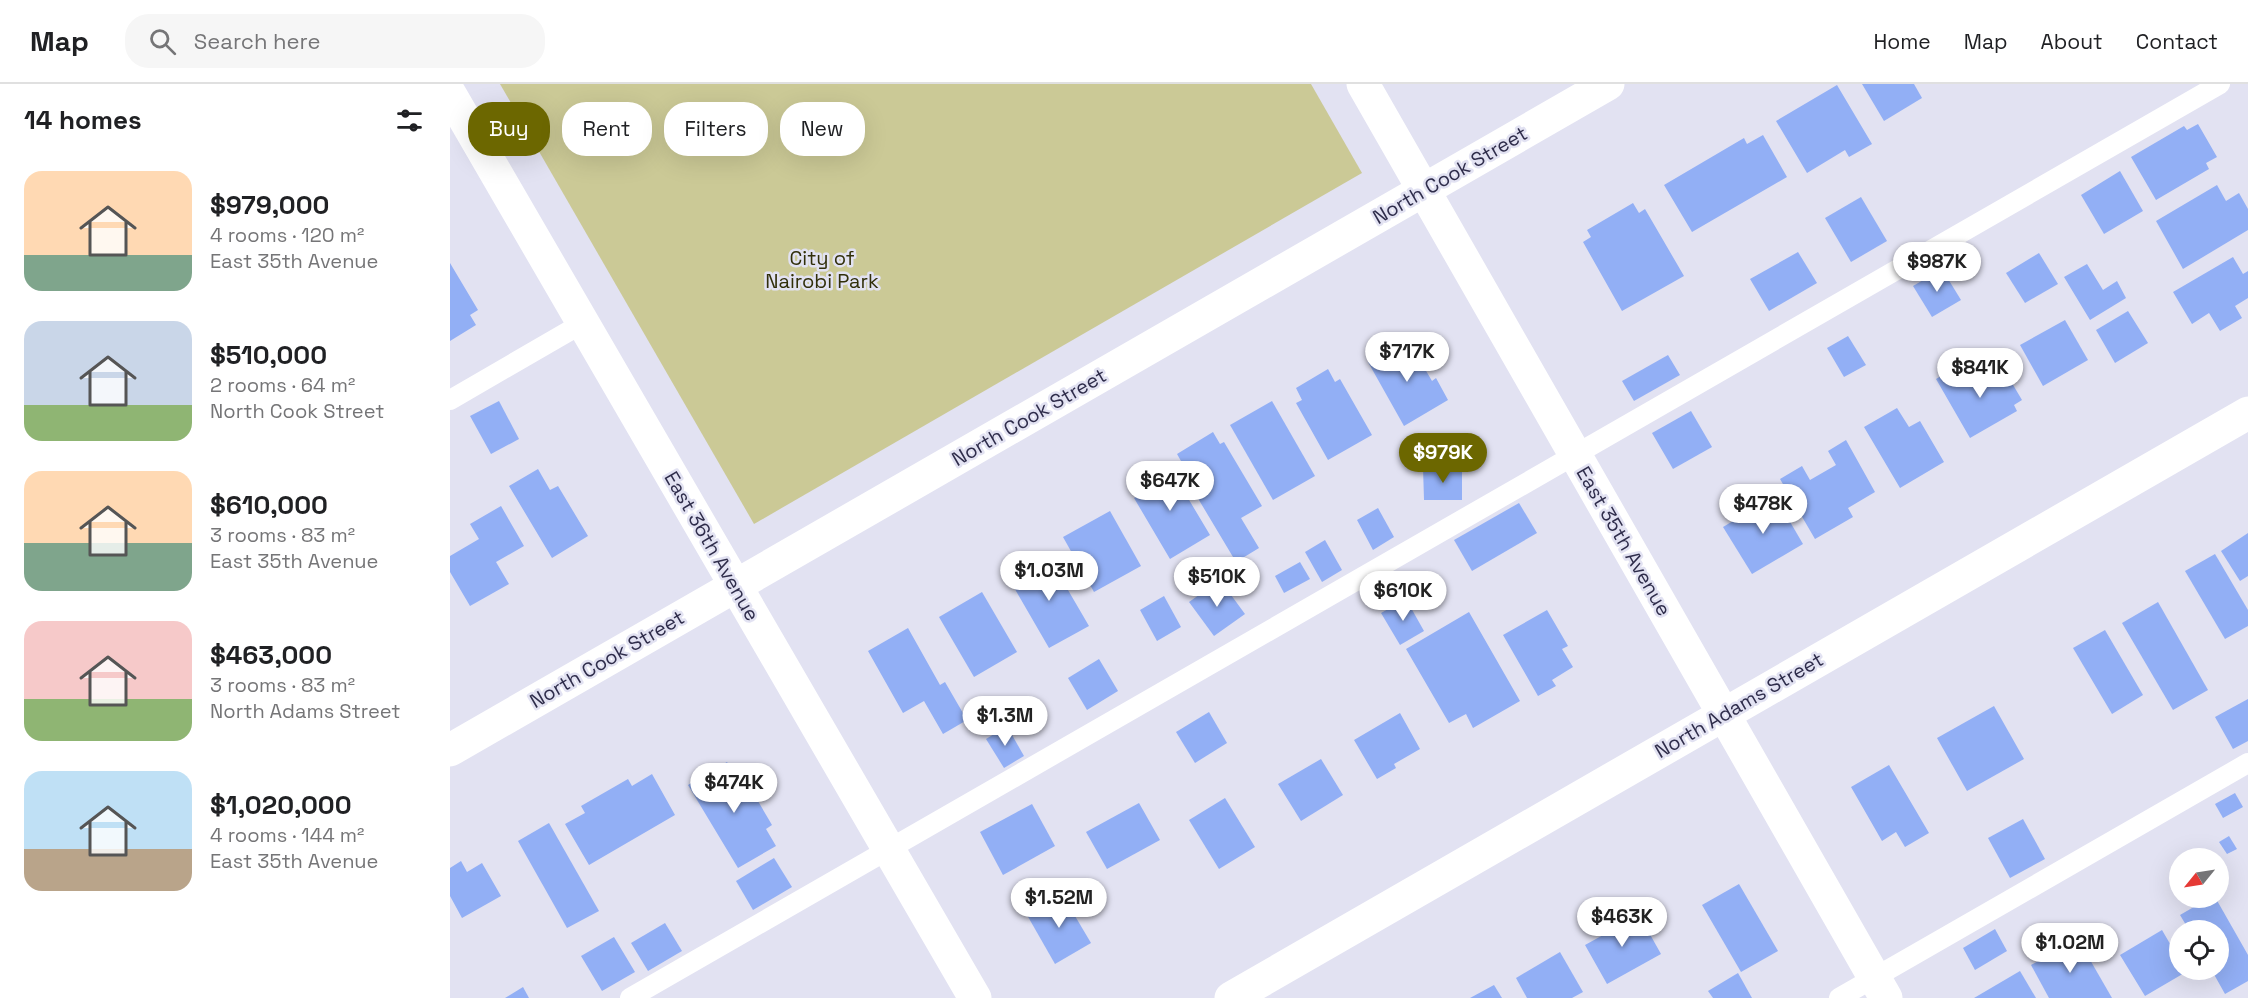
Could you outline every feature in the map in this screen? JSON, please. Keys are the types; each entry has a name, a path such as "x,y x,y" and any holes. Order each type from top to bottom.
{"street":[{"name":"East 35th Avenue","path":"1363,84 1880,988"},
{"name":"North Cook Street","path":"450,750 1608,84"},
{"name":"East 36th Avenue","path":"450,94 975,998"},
{"name":"North Adams Street","path":"1231,998 2248,413"}],"lane":[{"path":"630,998 1574,453 2220,84"},
{"path":"450,400 583,323"},
{"path":"1839,998 1880,988 2248,763"}],"green space":[{"name":"City of Nairobi Park","path":"500,84 1311,84 1362,173 754,524 542,156 550,156 550,102 510,102"}],"building":[{"path":"1862,84 1914,84 1922,98 1884,121"},
{"path":"1837,85 1872,144 1849,157 1845,150 1807,173 1776,121"},
{"path":"2198,124 2217,157 2206,163 2209,169 2156,200 2131,157 2184,126 2187,130"},
{"path":"1763,135 1787,177 1692,232 1664,185 1744,138 1747,144"},
{"path":"2120,171 2143,211 2104,234 2081,195"},
{"path":"2217,185 2226,201 2239,193 2248,209 2248,230 2183,269 2156,221"},
{"path":"1861,197 1887,241 1851,262 1825,218"},
{"path":"1633,203 1639,213 1645,209 1684,276 1622,311 1583,242 1591,237 1587,230"},
{"path":"1798,252 1817,283 1769,311 1750,279"},
{"path":"2039,253 2058,284 2025,303 2006,273"},
{"path":"2233,257 2243,274 2248,271 2248,298 2235,306 2242,318 2220,331 2209,313 2192,324 2173,292"},
{"path":"450,263 478,310 470,315 476,325 450,341"},
{"path":"2087,264 2103,290 2117,281 2126,298 2090,320 2064,277"},
{"path":"1942,269 1961,300 1932,317 1913,286"},
{"path":"2128,311 2148,343 2115,363 2096,330"},
{"path":"2065,320 2088,360 2043,386 2020,345"},
{"path":"1848,336 1866,365 1844,377 1827,348"},
{"path":"1408,340 1432,381 1436,378 1448,400 1404,426 1368,362"},
{"path":"1668,355 1680,375 1634,401 1622,381"},
{"path":"1961,364 1973,385 2003,368 2022,400 2014,405 2017,411 1970,438 1936,379"},
{"path":"1328,369 1335,382 1340,379 1372,435 1328,460 1296,403 1302,400 1296,388"},
{"path":"499,401 519,439 491,454 470,416"},
{"path":"1272,401 1315,476 1273,500 1230,425"},
{"path":"1897,408 1909,427 1920,421 1944,462 1900,488 1864,427"},
{"path":"1691,411 1712,447 1673,469 1652,433"},
{"path":"1213,432 1220,444 1224,442 1262,506 1241,518 1259,548 1236,562 1181,470 1185,468 1177,454"},
{"path":"1846,440 1875,492 1848,508 1853,517 1815,539 1780,479 1802,466 1810,480 1836,465 1828,451"},
{"path":"1167,463 1210,535 1170,559 1134,498 1145,492 1138,480"},
{"path":"1423,468 1462,468 1462,500 1424,500"},
{"path":"538,469 550,490 558,486 588,536 552,558 509,486"},
{"path":"1775,496 1803,544 1752,574 1723,527"},
{"path":"1519,503 1537,533 1472,571 1454,540"},
{"path":"501,506 524,546 496,562 509,584 470,606 450,572 450,556 479,539 470,524"},
{"path":"1378,508 1394,537 1373,550 1357,520"},
{"path":"1110,511 1141,566 1094,592 1063,537"},
{"path":"2248,533 2248,576 2240,581 2221,551"},
{"path":"1325,540 1342,570 1322,582 1305,552"},
{"path":"1047,554 1089,626 1049,648 1012,584 1020,579 1016,571"},
{"path":"2215,554 2248,610 2248,626 2225,639 2185,571"},
{"path":"1300,562 1310,579 1284,593 1275,576"},
{"path":"1220,580 1245,614 1214,636 1189,602"},
{"path":"982,592 1017,652 974,677 939,617"},
{"path":"1164,596 1181,627 1157,641 1140,610"},
{"path":"1406,599 1424,631 1400,645 1381,613"},
{"path":"2158,602 2208,690 2173,710 2122,623"},
{"path":"1547,610 1568,646 1562,649 1573,667 1552,680 1556,686 1538,696 1503,635"},
{"path":"1469,612 1520,701 1473,728 1466,714 1449,723 1406,649"},
{"path":"908,628 940,685 945,682 967,720 943,734 924,701 903,713 868,651"},
{"path":"2105,630 2143,695 2112,714 2073,648"},
{"path":"1099,659 1118,691 1087,710 1068,678"},
{"path":"2248,699 2248,741 2233,749 2215,717"},
{"path":"1994,706 2024,759 1967,791 1937,738"},
{"path":"1209,712 1227,743 1195,763 1176,732"},
{"path":"1400,713 1420,749 1394,764 1396,768 1377,779 1354,740"},
{"path":"1007,726 1024,756 1004,768 986,739"},
{"path":"1321,759 1343,795 1301,821 1278,784"},
{"path":"727,762 739,782 745,779 772,825 766,829 776,846 738,868 688,785"},
{"path":"1889,765 1929,833 1905,847 1896,832 1882,841 1851,787"},
{"path":"652,774 675,815 589,865 565,824 585,813 581,806 628,779 632,786"},
{"path":"2235,793 2243,807 2223,818 2215,804"},
{"path":"1225,798 1255,847 1219,869 1189,820"},
{"path":"1139,803 1160,840 1107,869 1086,832"},
{"path":"1032,804 1055,846 1003,875 980,832"},
{"path":"2023,819 2045,859 2010,878 1988,838"},
{"path":"549,823 599,911 567,928 518,841"},
{"path":"2229,836 2237,849 2229,853 2229,848 2223,848 2219,842"},
{"path":"774,858 792,887 753,910 736,881"},
{"path":"461,861 467,872 482,863 501,896 462,918 450,896 450,868"},
{"path":"1739,884 1778,951 1741,972 1702,905"},
{"path":"1062,894 1091,943 1055,964 1027,915"},
{"path":"2192,908 2221,908 2228,920 2183,920 2180,915"},
{"path":"1638,913 1661,954 1607,984 1585,945 1605,934 1601,925 1614,918 1618,924"},
{"path":"2229,922 2248,955 2248,981 2225,994 2217,980 2229,980"},
{"path":"665,923 682,951 648,971 631,943"},
{"path":"1995,929 2007,951 1975,970 1963,948"},
{"path":"2162,930 2169,942 2169,980 2172,980 2145,996 2120,955"},
{"path":"614,937 635,972 602,991 581,956"},
{"path":"2078,939 2112,998 2049,998 2031,965"},
{"path":"1560,952 1583,992 1572,998 1527,998 1516,978"},
{"path":"2020,971 2036,998 1974,998"},
{"path":"1738,973 1752,998 1713,998 1708,991"},
{"path":"1494,985 1502,998 1470,998"},
{"path":"523,987 529,998 505,998"}]}
